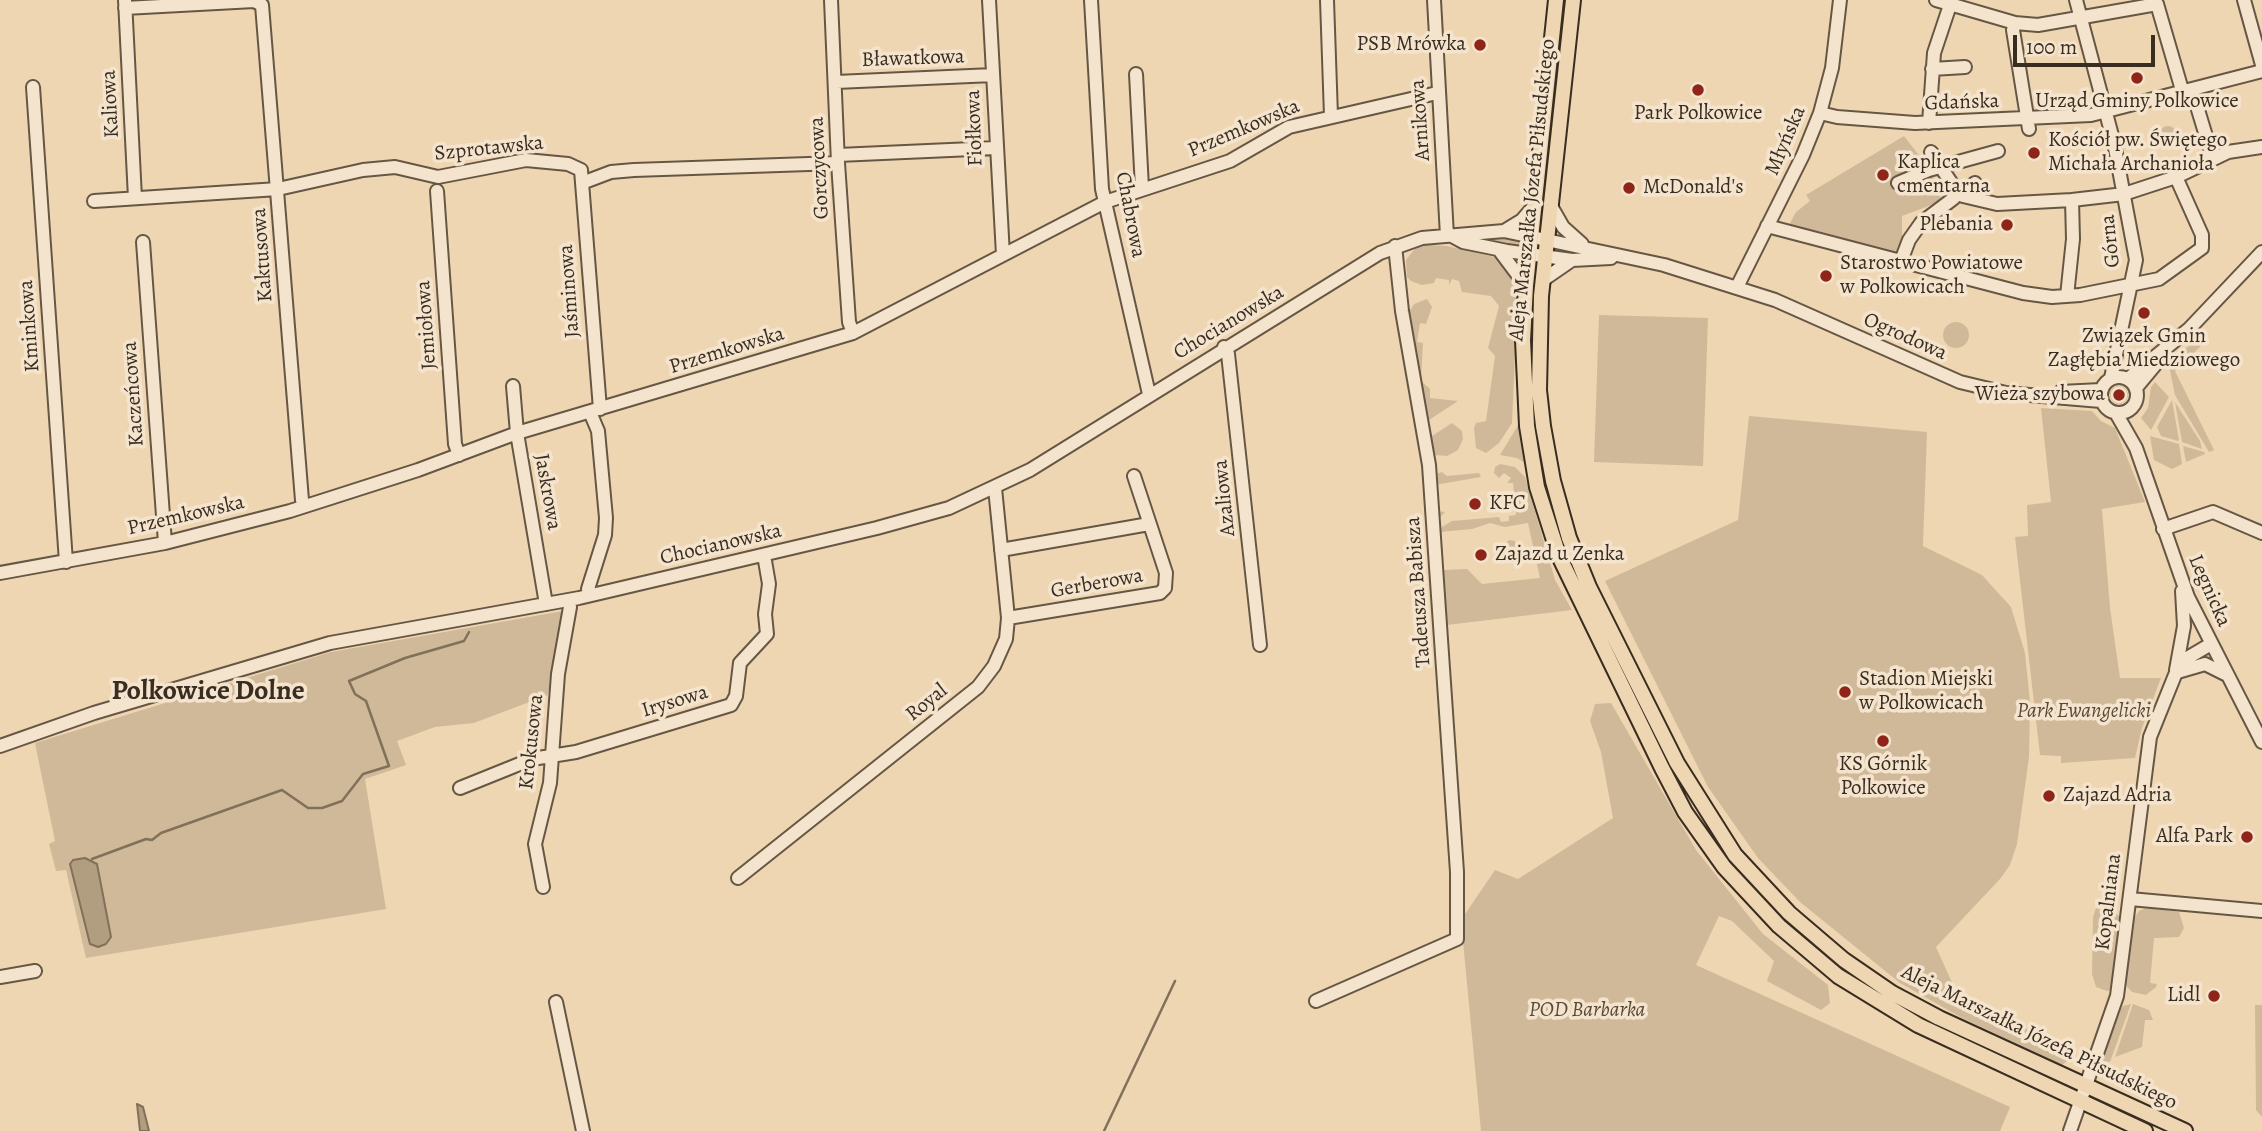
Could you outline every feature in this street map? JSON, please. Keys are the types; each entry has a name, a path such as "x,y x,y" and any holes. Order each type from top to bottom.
{"main road":[{"name":"Aleja Marszałka Józefa Piłsudskiego","path":"1556,0 1522,340 1524,404 1532,457 1546,519 1575,593 1685,812 1724,867 1756,903 1838,976 1918,1025 2146,1131"},
{"name":"Aleja Marszałka Józefa Piłsudskiego","path":"1573,0 1538,332 1539,390 1551,470 1561,512 1589,587 1700,805 1735,855 1768,892 1844,960 1892,993 1939,1018 2185,1131"}],"street":[{"name":"Gorczycowa","path":"831,0 838,159 849,322 853,332"},
{"name":"Fiołkowa","path":"989,0 995,148 1003,255"},
{"name":"Chabrowa","path":"1091,0 1102,189 1149,394"},
{"path":"1327,0 1332,116"},
{"name":"Arnikowa","path":"1434,0 1437,93 1450,236"},
{"name":"Młyńska","path":"1737,287 1803,155 1820,113 1833,58 1840,0"},
{"path":"1936,0 2015,23 2038,24 2081,19 2158,2 2213,159"},
{"name":"Górna","path":"2076,0 2105,110 2136,260 2119,342 2125,381 2137,400 2130,409"},
{"path":"2244,0 2262,65"},
{"name":"Kaliowa","path":"135,198 125,4 259,2"},
{"name":"Kaktusowa","path":"259,2 262,5 278,189 300,486 305,506"},
{"path":"1928,123 1932,68 1938,36 1950,5"},
{"path":"2015,23 2013,30 2028,124"},
{"path":"1932,68 1965,67"},
{"name":"Gdańska","path":"1820,113 1837,117 1928,123 2028,124 2091,115 2262,71"},
{"path":"1136,74 1142,188"},
{"name":"Bławatkowa","path":"836,82 993,75"},
{"name":"Kminkowa","path":"33,87 66,562"},
{"name":"Przemkowska","path":"0,573 165,543 305,506 517,433 853,332 1105,202 1230,160 1289,127 1437,93"},
{"path":"1931,152 1959,194 1997,204 2124,194 2176,177 2228,152 2262,147"},
{"path":"581,176 634,170 995,148"},
{"path":"1898,183 1940,166 1998,151"},
{"name":"Szprotawska","path":"94,201 278,189 363,170 395,167 438,177 540,159 581,176"},
{"name":"Jaśminowa","path":"581,176 595,411 606,518 605,535 588,589 589,595"},
{"path":"1767,226 2023,293 2067,296 2159,279 2196,253 2204,243 2176,177"},
{"path":"1900,261 1909,240 1921,223 1975,183"},
{"name":"Jemiołowa","path":"436,191 455,444 459,455"},
{"path":"2067,296 2073,239 2072,200"},
{"path":"1504,230 1522,220 1535,205"},
{"path":"1551,206 1569,234 1588,248"},
{"path":"1395,246 1422,238 1504,230 1546,239"},
{"path":"1450,236 1463,242 1530,254"},
{"name":"Ogrodowa","path":"1546,239 1737,287 1804,312 1959,382 2006,393 2101,396"},
{"name":"Kaczeńcowa","path":"143,242 165,543"},
{"name":"Chocianowska","path":"0,746 94,713 330,643 568,600 917,518 995,488 1030,470 1224,347 1395,246"},
{"name":"Tadeusza Babisza","path":"1316,1001 1457,939 1457,872 1434,520 1427,452 1402,311 1395,246"},
{"path":"1499,250 1526,286"},
{"path":"2130,409 2116,413 2107,409 2101,396 2165,352 2262,252"},
{"name":"Ogrodowa","path":"1530,254 1572,260 1632,259"},
{"path":"1543,280 1572,260"},
{"name":"Azaliowa","path":"1224,347 1228,354 1260,645"},
{"name":"Jaskrowa","path":"513,386 517,433 546,604"},
{"name":"Legnicka","path":"2130,409 2136,448 2181,580 2262,742"},
{"name":"Legnicka","path":"2116,413 2136,448"},
{"name":"Gerberowa","path":"1008,618 1160,593 1168,582 1134,476"},
{"name":"Royal","path":"738,878 978,687 1001,653 1008,618 995,488"},
{"path":"2163,529 2213,512 2262,533"},
{"path":"1001,550 1149,524"},
{"name":"Irysowa","path":"552,754 576,752 731,705 736,696 740,663 767,634 765,614 769,584 764,555"},
{"path":"2175,675 2184,626 2181,580"},
{"name":"Krokusowa","path":"543,887 535,844 550,783 558,674 570,607 568,600"},
{"name":"Kopalniana","path":"2070,1131 2117,996 2147,749 2175,675 2189,657 2211,644"},
{"path":"2175,675 2189,666 2205,664 2228,676"},
{"path":"460,788 533,758 552,754"},
{"path":"2130,899 2262,911"},
{"path":"0,977 35,971"},
{"path":"556,1002 583,1131"}],"green space":[{"path":"2168,126 2174,128 2174,140 2168,142 2162,140 2160,134 2162,128"},
{"path":"1904,136 1928,167 1942,201 1902,216 1902,253 1822,236 1789,225 1796,212 1810,201 1806,195"},
{"path":"1505,236 1522,243 1517,246 1480,239"},
{"path":"1417,246 1447,246 1498,258 1518,285 1512,423 1499,443 1486,453 1476,448 1474,428 1476,423 1486,421 1495,356 1488,348 1499,306 1491,296 1462,292 1459,281 1452,279 1449,285 1449,280 1436,278 1434,283 1422,285 1411,281 1407,277 1406,260"},
{"path":"1427,299 1432,307 1426,324 1420,323 1417,342 1423,343 1421,381 1430,389 1430,398 1458,401 1429,420 1432,436 1452,423 1462,431 1463,439 1458,450 1447,456 1435,455 1432,451 1408,314 1414,304"},
{"path":"1599,315 1708,318 1703,466 1594,462"},
{"path":"1956,322 1965,326 1969,335 1965,344 1956,348 1947,344 1943,335 1947,326"},
{"path":"2195,339 2203,344 2175,371 2214,450 2209,452 2175,395 2169,366"},
{"path":"2155,382 2169,397 2151,430 2141,418 2148,408 2151,387"},
{"path":"2119,386 2127,391 2128,395 2123,403 2119,404 2111,399 2110,395 2115,387"},
{"path":"2172,400 2178,441 2161,436 2157,427"},
{"path":"2175,402 2200,441 2202,449 2182,442"},
{"name":"Park Ewangelicki","path":"2041,408 2092,411 2101,421 2115,428 2145,502 2102,509 2110,608 2120,678 2161,678 2142,728 2135,758 2061,763 2061,756 2040,755 2015,537 2028,536 2027,505 2051,502"},
{"name":"Stadion Miejski w Polkowicach","path":"1749,416 1927,432 1923,546 1982,575 2011,607 2025,653 2030,702 2029,757 2017,844 2010,865 1936,947 1959,998 2062,1045 2071,1058 2062,1065 1962,1018 1900,983 1800,902 1758,858 1708,787 1605,581 1738,520"},
{"path":"1520,422 1528,465 1517,458 1500,455"},
{"path":"2150,436 2179,444 2182,464 2172,469 2154,460"},
{"path":"2183,446 2204,452 2205,454 2186,462"},
{"path":"1500,464 1515,467 1525,477 1555,580 1572,610 1447,625 1443,570 1467,569 1482,584 1540,578 1528,523 1505,527 1490,523 1472,529 1440,532 1442,527 1452,521 1499,517 1501,522 1509,521 1509,516 1516,515 1513,483 1507,483 1511,478 1504,473 1499,478 1494,473 1495,467"},
{"path":"1442,472 1447,476 1479,473 1481,477 1435,485 1437,511 1445,512 1440,517 1436,514 1433,479 1435,474"},
{"path":"1509,540 1515,541 1518,557 1501,559 1497,553"},
{"path":"563,611 548,695 474,723 435,727 397,741 406,765 365,779 386,909 86,958 66,870 56,871 49,844 55,841 35,743 331,652"},
{"name":"POD Barbarka","path":"1611,703 1696,850 1763,934 1828,985 1830,1003 1821,1010 1767,981 1774,961 1732,921 1719,916 1696,965 2010,1107 2000,1131 1481,1131 1461,920 1495,870 1518,879 1613,818 1601,752 1590,721 1595,704"},
{"path":"2105,903 2121,918 2111,990 2107,991 2096,987 2092,974 2093,917 2097,905"},
{"path":"2148,907 2179,912 2184,928 2179,937 2154,938 2150,983 2157,984 2146,995 2132,992 2124,983 2133,920 2139,911"},
{"path":"2131,1004 2110,1062 2101,1061 2116,1016 2123,1006"},
{"path":"2133,1004 2149,1010 2153,1020 2145,1020 2142,1047 2115,1057"},
{"path":"2255,1005 2262,1005 2262,1117 2256,1110"}],"shaded area":[{"path":"85,858 97,864 111,937 106,944 98,947 90,944 70,864 73,860"},
{"path":"137,1104 143,1107 149,1131 140,1131"}],"waterway":[{"path":"92,859 146,839 152,840 161,833 282,790 308,808 322,808 342,801 363,774 389,766 366,701 355,694 349,681 405,658 464,641 469,632"},
{"path":"1104,1131 1175,981"}],"place":[{"name":"PSB Mrówka","path":"1480,45"},
{"name":"Urząd Gminy Polkowice","path":"2137,78"},
{"name":"Park Polkowice","path":"1698,90"},
{"name":"Kościół pw. Świętego Michała Archanioła","path":"2034,153"},
{"name":"Kaplica cmentarna","path":"1883,175"},
{"name":"McDonald's","path":"1629,188"},
{"name":"Plebania","path":"2007,225"},
{"name":"Starostwo Powiatowe w Polkowicach","path":"1826,276"},
{"name":"Związek Gmin Zagłębia Miedziowego","path":"2144,313"},
{"name":"Wieża szybowa","path":"2119,395"},
{"name":"KFC","path":"1475,504"},
{"name":"Zajazd u Zenka","path":"1481,555"},
{"name":"Stadion Miejski w Polkowicach","path":"1845,692"},
{"name":"KS Górnik Polkowice","path":"1883,741"},
{"name":"Zajazd Adria","path":"2049,796"},
{"name":"Alfa Park","path":"2247,837"},
{"name":"Lidl","path":"2214,996"}],"district":[{"name":"Polkowice Dolne","path":"208,692"}]}
